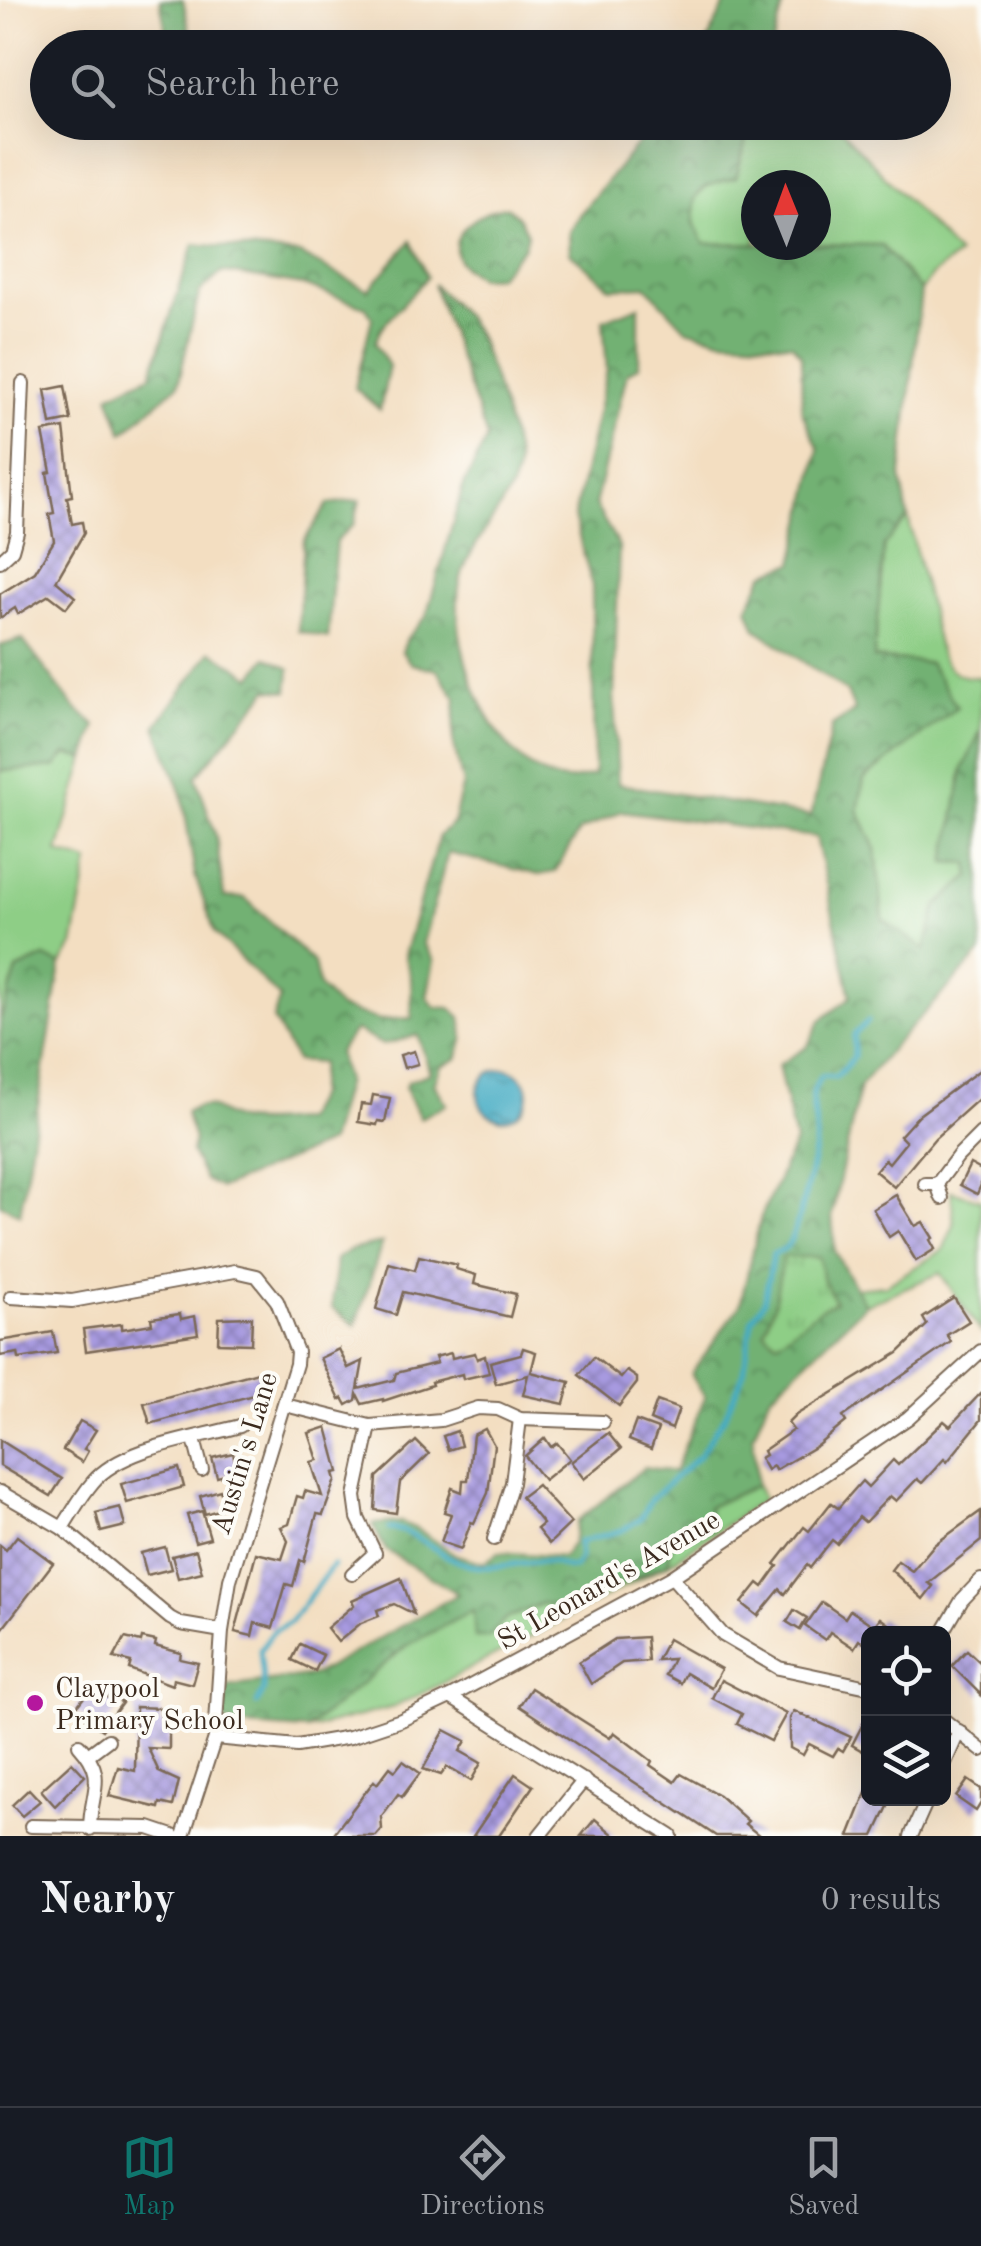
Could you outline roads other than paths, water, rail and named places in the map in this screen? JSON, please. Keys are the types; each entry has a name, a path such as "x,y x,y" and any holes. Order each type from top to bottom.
{"street":[{"path":"0,561 12,550 17,532 22,383"},
{"path":"942,1198 931,1184 981,1133"},
{"name":"Austin's Lane","path":"12,1297 72,1301 236,1271 257,1276 277,1301 296,1352 286,1405 230,1580 222,1631 215,1738 182,1836"},
{"name":"St Leonard's Avenue","path":"215,1738 298,1746 350,1737 402,1720 450,1697 672,1577 908,1418 981,1351"},
{"path":"286,1405 370,1426 441,1420 478,1408 498,1410 520,1419 603,1422"},
{"path":"579,1405 579,1422"},
{"path":"494,1540 512,1484 520,1419"},
{"path":"62,1528 94,1480 111,1466 152,1449 240,1426"},
{"path":"352,1574 375,1553 358,1518 356,1496 370,1426"},
{"path":"194,1438 202,1470"},
{"path":"0,1492 62,1528 170,1618 180,1624 222,1631"},
{"path":"672,1577 723,1635 779,1668 861,1686"},
{"path":"947,1626 962,1600 981,1580"},
{"path":"450,1697 671,1836"},
{"path":"951,1726 981,1750"},
{"path":"951,1750 959,1732"},
{"path":"90,1829 97,1773 84,1750 108,1740"},
{"path":"540,1836 584,1780"},
{"path":"912,1835 925,1806"},
{"path":"31,1826 149,1828 173,1836"}],"water":[{"path":"503,1069 521,1076 528,1094 521,1112 503,1119 485,1112 478,1094 485,1076"}],"waterway":[{"path":"389,1529 408,1533 471,1566 540,1561 574,1568 580,1558 579,1542 623,1530 640,1519 651,1499 699,1456 725,1416 744,1372 752,1320 764,1301 773,1254 787,1246 801,1210 816,1137 814,1091 822,1076 836,1077 854,1057 854,1035 868,1021"},
{"path":"257,1704 264,1691 260,1650 273,1632 291,1621 333,1565"}],"place":[{"name":"Claypool Primary School","path":"35,1703"}]}
